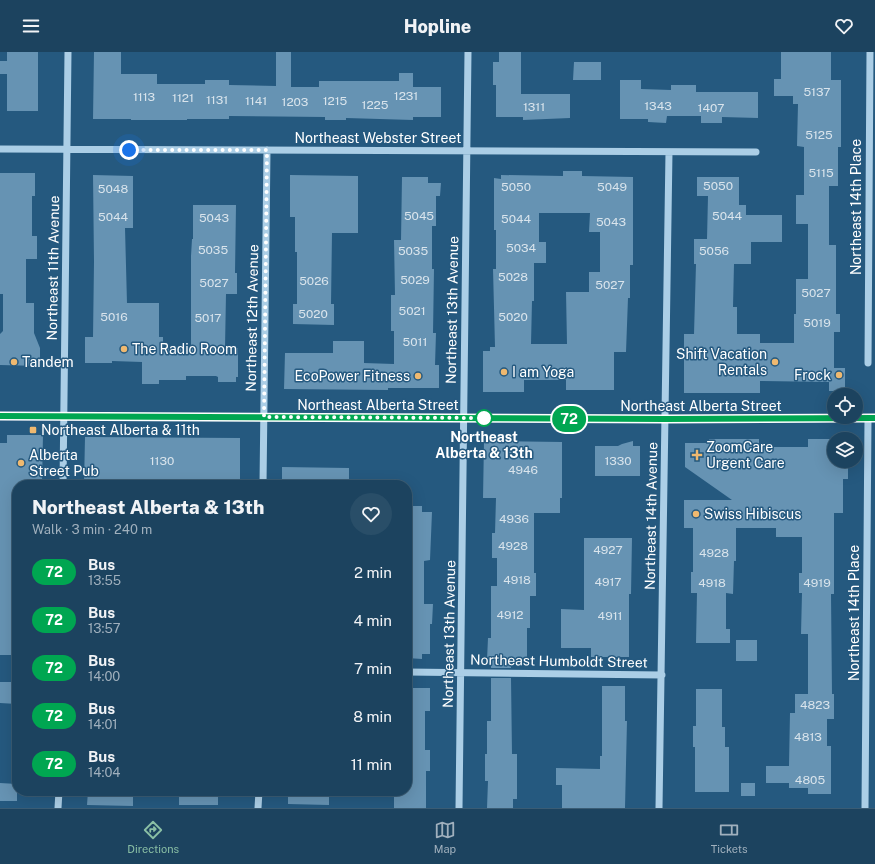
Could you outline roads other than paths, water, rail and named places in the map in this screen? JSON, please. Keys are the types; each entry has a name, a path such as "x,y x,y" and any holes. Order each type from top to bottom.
{"street":[{"name":"Northeast 11th Avenue","path":"63,480 68,52"},
{"name":"Northeast 13th Avenue","path":"459,808 468,52"},
{"path":"870,52 875,52"},
{"name":"Northeast 14th Place","path":"868,363 870,52"},
{"name":"Northeast Webster Street","path":"0,149 756,152"},
{"name":"Northeast 12th Avenue","path":"264,480 267,150"},
{"name":"Northeast 14th Avenue","path":"659,808 669,152"},
{"name":"Northeast Alberta Street","path":"0,416 665,419 871,418"},
{"name":"Northeast 14th Place","path":"865,808 871,418"},
{"name":"Northeast Humboldt Street","path":"412,672 662,675"},
{"path":"58,796 58,808"},
{"path":"258,808 259,796"}],"place":[{"name":"The Radio Room","path":"124,349"},
{"name":"Tandem","path":"14,362"},
{"name":"Shift Vacation Rentals","path":"775,362"},
{"name":"I am Yoga","path":"504,372"},
{"name":"Frock","path":"839,375"},
{"name":"EcoPower Fitness","path":"418,376"},
{"name":"Northeast Alberta & 13th","path":"484,418"},
{"name":"Northeast Alberta & 11th","path":"33,430"},
{"name":"ZoomCare Urgent Care","path":"697,455"},
{"name":"Alberta Street Pub","path":"21,463"},
{"name":"Swiss Hibiscus","path":"696,514"}]}
